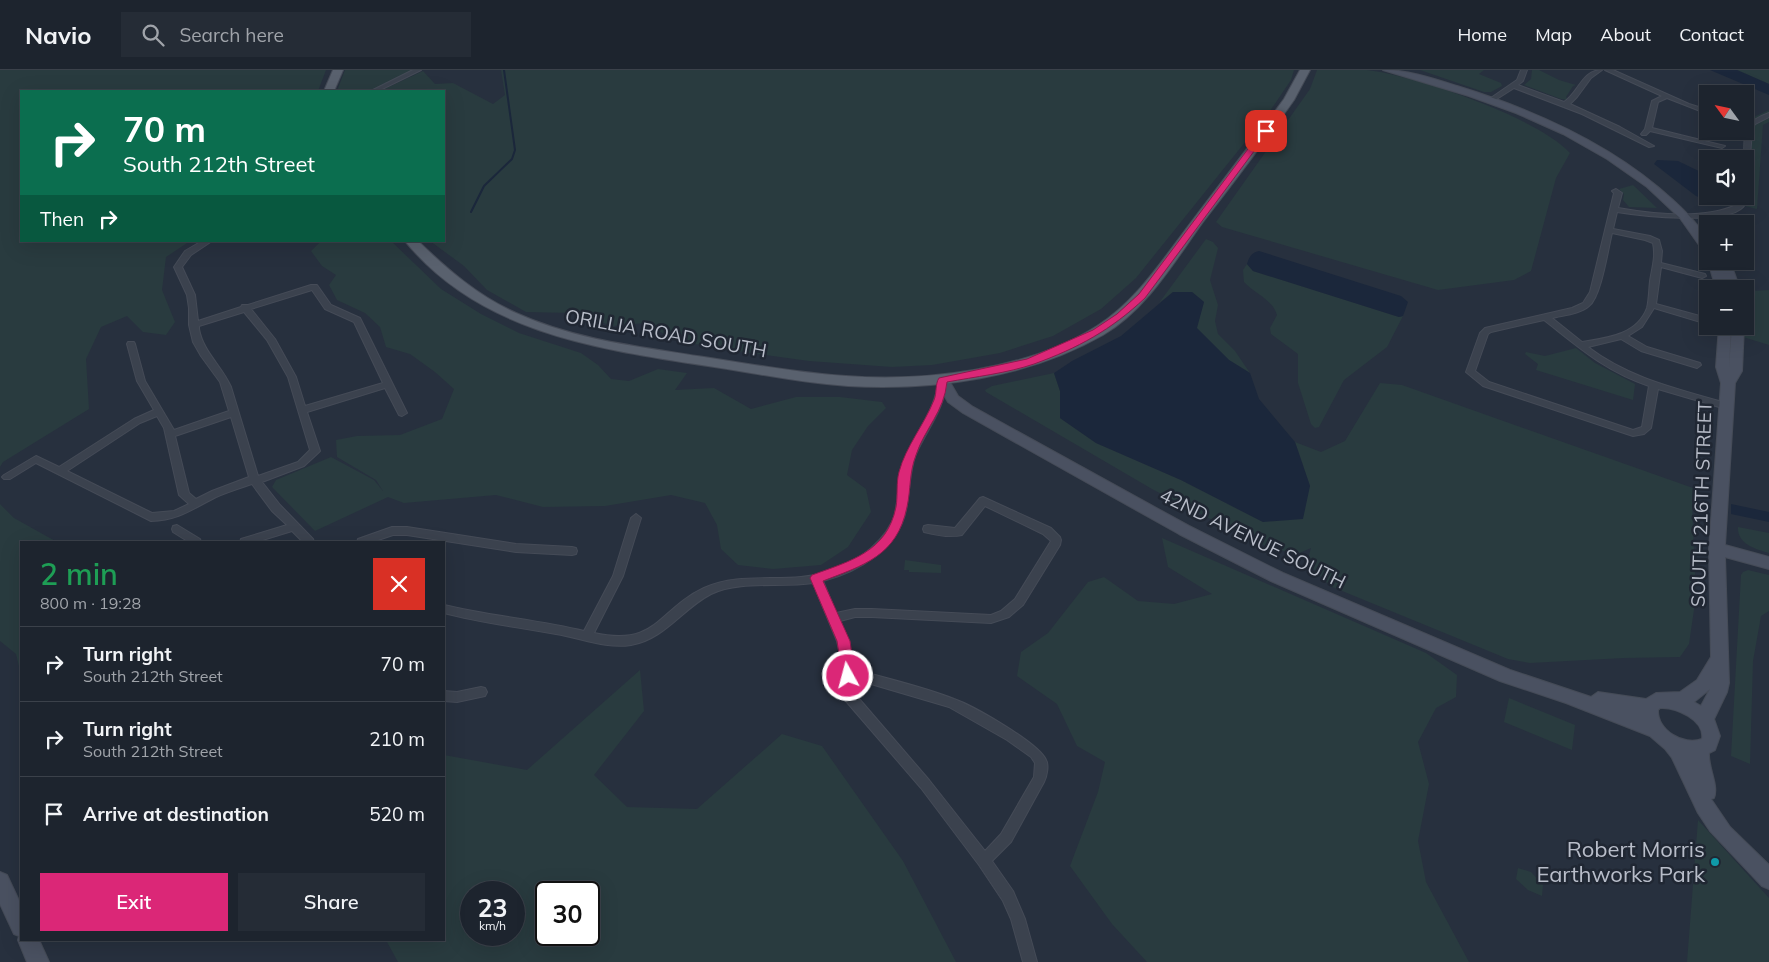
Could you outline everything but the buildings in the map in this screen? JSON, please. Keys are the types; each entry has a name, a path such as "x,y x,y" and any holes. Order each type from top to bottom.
{"main road":[{"path":"329,90 338,70"},
{"path":"942,380 1030,362 1097,332 1120,316 1142,296 1289,100 1305,70"},
{"name":"ORILLIA ROAD SOUTH","path":"412,242 463,290 517,319 562,336 646,353 828,379 866,382 942,380"}],"street":[{"path":"376,90 418,70"},
{"path":"1387,70 1424,78 1492,100"},
{"path":"1407,70 1492,100 1558,129 1599,151 1653,186 1699,228"},
{"path":"1492,100 1520,81 1524,70"},
{"path":"1566,104 1574,100 1587,78 1599,70"},
{"path":"1608,70 1699,108"},
{"path":"1514,86 1566,104 1652,146"},
{"path":"1636,137 1648,129 1655,101 1667,96"},
{"path":"1754,122 1769,115"},
{"path":"1648,129 1722,146"},
{"path":"1616,191 1618,193 1609,230 1590,300 1586,305 1575,310 1488,330 1484,333 1470,372 1486,384 1626,432 1641,432 1646,428 1654,384"},
{"path":"1614,210 1638,214 1718,214 1733,210 1740,205"},
{"path":"1685,215 1699,234"},
{"path":"1582,345 1623,337 1640,326 1651,305 1658,264 1658,247 1656,242 1647,238 1609,230"},
{"path":"206,242 188,253 181,262 179,271 192,297 193,325 197,342 201,350 223,376 256,481 276,508 309,541"},
{"path":"1658,264 1702,276"},
{"path":"193,325 314,287 328,307 357,320 402,413"},
{"path":"1651,305 1699,319"},
{"path":"7,477 36,459 151,517 179,514 199,503 210,502 300,464 315,451 292,377 271,339 245,308"},
{"path":"1545,316 1608,364 1654,384 1726,406"},
{"name":"SOUTH 216TH STREET","path":"1725,335 1722,367 1728,383"},
{"name":"SOUTH 216TH STREET","path":"1705,721 1720,683 1717,549 1728,383 1735,371 1737,335"},
{"path":"1623,337 1644,349 1697,365"},
{"path":"131,344 140,380 159,411 170,434 184,495 199,503"},
{"path":"445,609 622,641 639,638 654,632 669,622 686,606 717,588 758,581 801,581 816,578 863,561 877,551 889,537 900,513 904,474 911,453 940,399 942,380"},
{"name":"42ND AVENUE SOUTH","path":"942,380 953,399 968,410 1241,560 1497,672 1568,696 1655,730"},
{"path":"302,410 388,384"},
{"path":"60,471 137,420 159,411"},
{"path":"170,434 235,412"},
{"path":"834,618 855,613 979,620 998,618 1012,609 1018,602 1055,545 1056,540 1047,532 983,501 958,532 928,529"},
{"path":"587,636 618,576 636,518"},
{"path":"248,541 293,527"},
{"path":"177,529 195,541"},
{"path":"365,541 392,531 407,531 516,548 572,551"},
{"path":"1717,549 1769,563"},
{"path":"816,578 843,641 848,672 849,696 925,784 984,860 1008,896 1018,919 1030,962"},
{"name":"SOUTH 216TH STREET","path":"1675,701 1690,696 1700,689 1714,670 1719,656"},
{"path":"848,672 952,703 1011,736 1035,753 1041,762 1040,778 1006,838 984,860"},
{"path":"445,696 481,692"},
{"name":"42ND AVENUE SOUTH","path":"1568,696 1649,707"},
{"path":"1671,743 1685,748 1700,749 1709,744 1711,735 1705,721 1692,709 1675,701 1656,701 1649,707 1648,717 1655,730 1671,743 1683,759 1710,816 1733,846 1744,852 1769,879"},
{"path":"1700,749 1698,763 1708,795 1713,806 1742,843 1744,852"},
{"path":"0,882 20,925"},
{"path":"28,941 38,962"}],"shaded area":[{"path":"0,70 326,70 318,90 20,90 20,242 188,242 166,257 162,290 175,322 166,335 143,332 127,316 101,327 86,359 89,409 3,462 0,467"},
{"path":"345,70 412,70 372,90 337,90"},
{"path":"501,70 1294,70 1291,80 1270,111 1136,278 1101,309 1053,336 1000,353 932,365 892,367 809,361 722,349 674,340 645,323 613,326 573,313 526,312 487,290 464,266 431,242 445,242 445,90 382,90 423,71 435,84 453,83 493,104 505,95"},
{"path":"1317,70 1367,70 1414,80 1444,89 1475,100 1532,126 1570,153 1556,178 1531,271 1514,280 1438,290 1222,227 1216,222 1310,89"},
{"path":"1420,70 1484,70 1479,74 1501,83 1502,86 1491,92 1484,92"},
{"path":"1532,70 1539,70 1559,80 1576,85 1573,86 1566,97 1568,100 1524,85 1531,79"},
{"path":"1737,70 1769,70 1769,84"},
{"path":"1769,110 1769,122 1763,125 1757,209 1745,206 1754,205 1754,150 1750,150 1751,140 1754,140 1754,117"},
{"path":"1633,185 1657,208 1629,207 1623,200 1624,194 1619,189"},
{"path":"1206,239 1213,242 1218,248 1210,280 1218,305 1215,321 1218,334 1235,351 1250,373 1229,360 1196,328 1204,302 1192,292 1173,292 1159,303"},
{"path":"320,242 392,242 441,289 481,314 519,333 581,353 598,365 611,379 629,381 658,369 687,373 675,390 714,388 751,409 796,397 840,397 882,402 886,408 868,426 852,450 847,475 866,489 871,512 848,547 821,565 773,569 738,565 721,549 717,525 705,503 671,495 605,506 543,507 496,495 404,503 388,497 315,531 272,487 276,480 331,457 374,480 383,491 376,480 337,457 336,440 357,436 400,435 442,419 454,389 410,354 386,347 380,327 365,313 337,300 329,285 336,275 322,266 311,251"},
{"path":"1247,264 1253,271 1399,317 1403,316 1387,347 1344,380 1319,427 1315,428 1311,424 1298,383 1298,354 1271,334 1270,328 1277,315 1272,305 1244,282 1243,270"},
{"path":"1769,290 1769,345 1743,337 1743,335 1754,335 1754,291"},
{"path":"1576,348 1595,363 1635,384 1633,400 1536,370 1538,364 1525,354 1526,352 1545,356"},
{"path":"1054,373 1060,391 1060,418 1096,443 1181,480 1263,522 1310,486 1295,442 1321,452 1345,441 1380,383 1402,385 1693,488 1696,596 1689,644 1680,657 1530,663 1508,659 1330,586 1307,562 1311,548 1297,554 1271,548 1247,538 1152,489 985,390 992,386"},
{"path":"0,504 14,518 55,541 20,541 20,671 16,654 0,641"},
{"path":"1738,527 1769,533 1769,553 1744,542 1738,533"},
{"path":"1162,538 1426,653 1457,675 1456,697 1436,708 1418,742 1429,784 1418,841 1426,882 1469,962 1147,962 1112,924 1070,866 1098,792 1105,762 1077,746 1057,704 1017,676 1021,652 1048,633 1088,582 1104,577 1138,601 1174,604 1212,594 1168,567"},
{"path":"905,560 941,565 941,573 909,572 909,570 904,570"},
{"path":"1748,570 1769,575 1769,611 1761,616 1753,661 1750,764 1731,756 1741,575"},
{"path":"640,670 644,711 594,775 627,807 697,809 782,734 822,746 903,861 956,962 398,962 385,941 445,941 445,755 527,770"},
{"path":"1509,698 1575,725 1572,750 1504,722"},
{"name":"Robert Morris Earthworks Park","path":"1698,820 1769,898 1769,962 1687,962"},
{"path":"1518,868 1531,872 1543,885 1542,896 1528,890 1516,879"}],"water":[{"path":"1710,70 1737,70 1769,84 1769,95 1754,89 1754,85 1745,85"},
{"path":"1657,160 1678,161 1699,171 1699,197 1696,196 1654,164"},
{"path":"1259,251 1401,296 1408,302 1403,316 1399,317 1253,271 1247,264 1251,255"},
{"path":"1173,292 1192,292 1204,302 1197,328 1229,360 1250,373 1259,399 1295,442 1310,486 1303,519 1263,522 1181,480 1096,443 1060,418 1060,391 1054,373 1072,361 1121,336"},
{"path":"1731,504 1769,512 1769,522 1731,514"}],"waterway":[{"path":"471,212 484,186 512,159 515,150 504,70"}],"place":[{"name":"Robert Morris Earthworks Park","path":"1715,862"}],"route":[{"path":"848,676 848,664 843,641 816,578 863,561 877,551 889,537 898,520 902,505 904,474 911,453 940,399 942,380 1030,362 1097,332 1120,316 1142,296 1266,131"}]}
